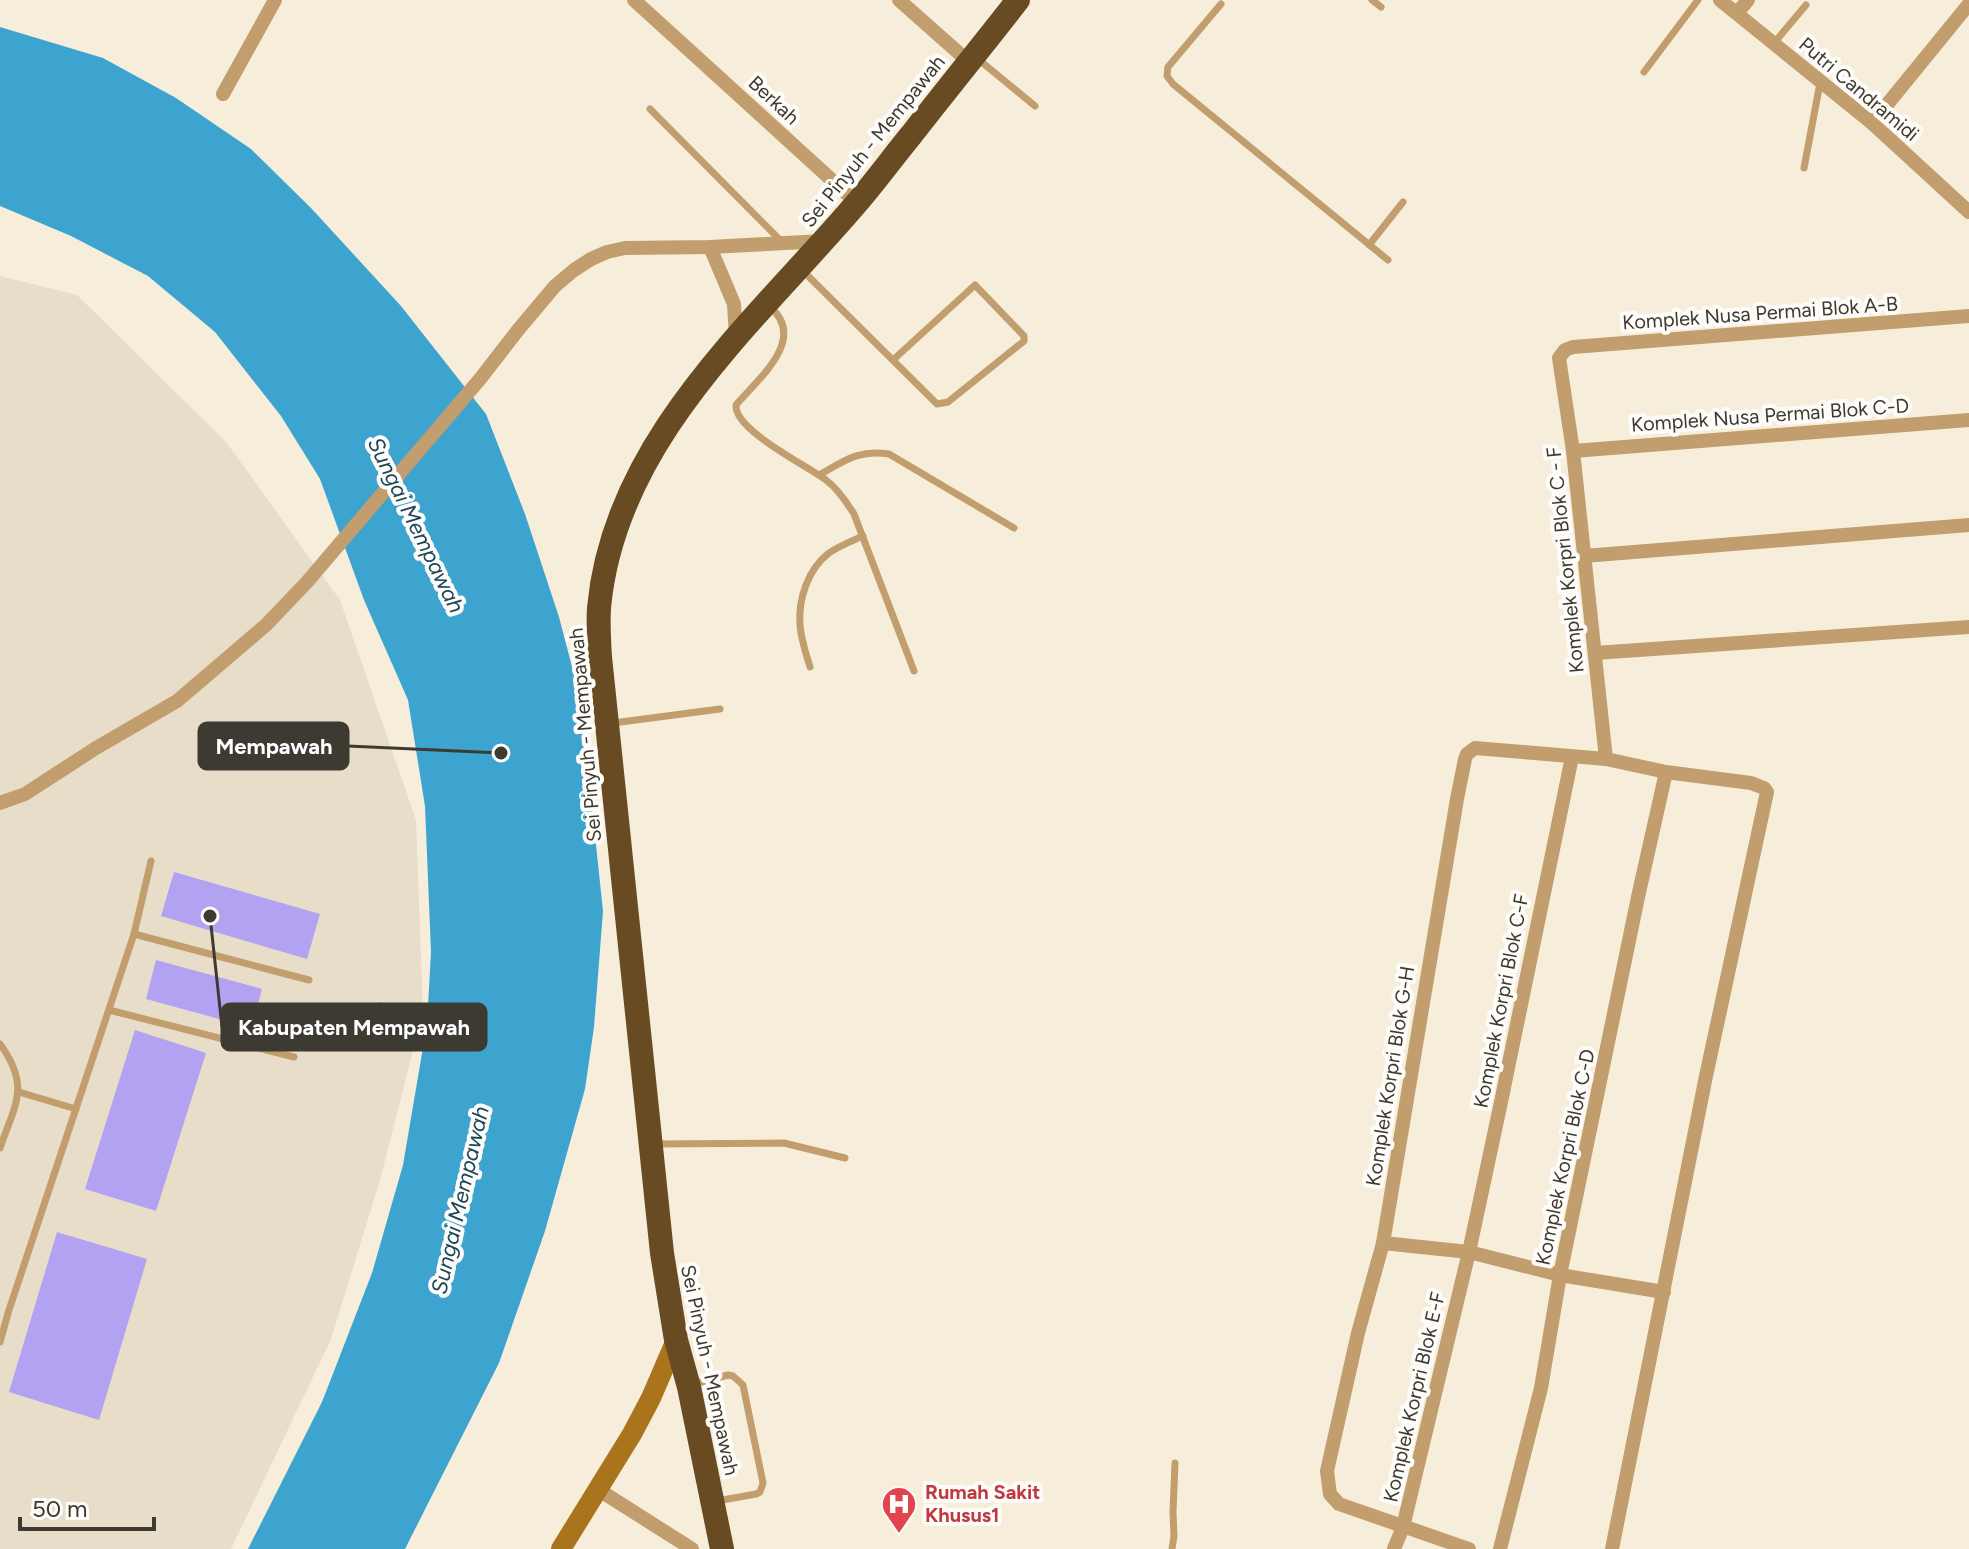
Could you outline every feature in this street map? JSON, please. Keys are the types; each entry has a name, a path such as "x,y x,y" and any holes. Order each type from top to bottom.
{"highway":[{"name":"Sei Pinyuh - Mempawah","path":"722,1549 720,1500 695,1384 676,1340 662,1253 600,657 599,610 605,573 618,523 641,470 674,415 765,303 857,203 1018,0"}],"main road":[{"path":"561,1549 632,1434 676,1340"}],"street":[{"path":"223,94 275,0"},
{"name":"Berkah","path":"634,0 857,203"},
{"path":"899,0 972,58"},
{"name":"Putri Candramidi","path":"1720,0 1872,123 1969,212"},
{"path":"1737,13 1748,0"},
{"path":"1872,123 1969,4"},
{"path":"0,803 25,794 177,701 266,625 307,582 555,286 574,270 607,252 625,248 823,241"},
{"path":"710,247 734,304 736,337"},
{"name":"Komplek Nusa Permai Blok A-B","path":"1559,358 1565,350 1573,347 1969,316"},
{"name":"Komplek Korpri Blok C - F","path":"1559,358 1573,451 1606,759"},
{"name":"Komplek Nusa Permai Blok C-D","path":"1573,451 1969,420"},
{"path":"1584,556 1969,525"},
{"path":"1595,653 1969,627"},
{"name":"Komplek Korpri Blok G-H","path":"1403,1527 1339,1504 1330,1494 1327,1471 1358,1333 1383,1243 1465,759 1475,748 1572,757"},
{"path":"1572,757 1606,759 1666,772 1751,783 1767,792 1703,1091 1612,1549"},
{"name":"Komplek Korpri Blok C-F","path":"1469,1252 1572,757"},
{"name":"Komplek Korpri Blok C-D","path":"1500,1549 1541,1388 1560,1275 1666,772"},
{"path":"1383,1243 1469,1252 1560,1275 1664,1292"},
{"name":"Komplek Korpri Blok E-F","path":"1394,1547 1403,1527 1469,1252"},
{"path":"599,1490 692,1549"},
{"path":"1403,1527 1469,1549"}],"lane":[{"path":"1372,0 1381,7"},
{"path":"1644,72 1698,0"},
{"path":"1221,4 1168,67 1167,76 1388,260"},
{"path":"1774,43 1806,5"},
{"path":"972,58 1035,106"},
{"path":"1804,168 1820,81"},
{"path":"650,109 784,243"},
{"path":"1369,245 1403,202"},
{"path":"799,266 893,360 937,404 948,402 1024,341 1024,336 975,285 893,360"},
{"path":"765,303 784,324 782,345 776,357 736,405 735,411 753,432 819,475 843,496 863,536 914,671"},
{"path":"819,475 856,455 873,451 889,454 1014,528"},
{"path":"810,667 800,626 804,589 810,574 831,552 863,536"},
{"path":"606,724 720,709"},
{"path":"0,1342 4,1308 76,1109 134,934 151,861"},
{"path":"134,934 309,980"},
{"path":"109,1010 294,1057"},
{"path":"0,1044 19,1080 19,1092 0,1148"},
{"path":"19,1092 76,1109"},
{"path":"652,1144 784,1143 845,1158"},
{"path":"695,1384 733,1376 743,1385 763,1483 756,1494 720,1500"},
{"path":"1172,1549 1175,1463"}],"shaded area":[{"path":"0,276 77,295 226,442 340,600 416,820 423,1012 380,1180 331,1339 231,1549 0,1549"}],"water":[{"name":"Sungai Mempawah","path":"0,27 103,58 176,98 251,149 311,208 401,306 486,414 525,514 559,617 576,682 603,911 594,1027 585,1089 545,1231 499,1363 405,1549 248,1549 322,1402 372,1273 403,1165 427,1024 431,952 425,806 408,700 364,600 320,479 281,416 215,332 148,276 71,236 0,206"}],"building":[{"path":"174,872 320,914 307,959 161,916"},
{"path":"156,960 262,989 252,1028 146,999"},
{"path":"379,1002 412,1009 407,1033 374,1026"},
{"path":"135,1030 206,1053 156,1211 85,1189"},
{"path":"57,1232 147,1259 99,1420 9,1392"}],"place":[{"name":"Mempawah","path":"501,753"},
{"name":"Kabupaten Mempawah","path":"210,916"},
{"name":"Rumah Sakit Khusus1","path":"899,1535"}]}
